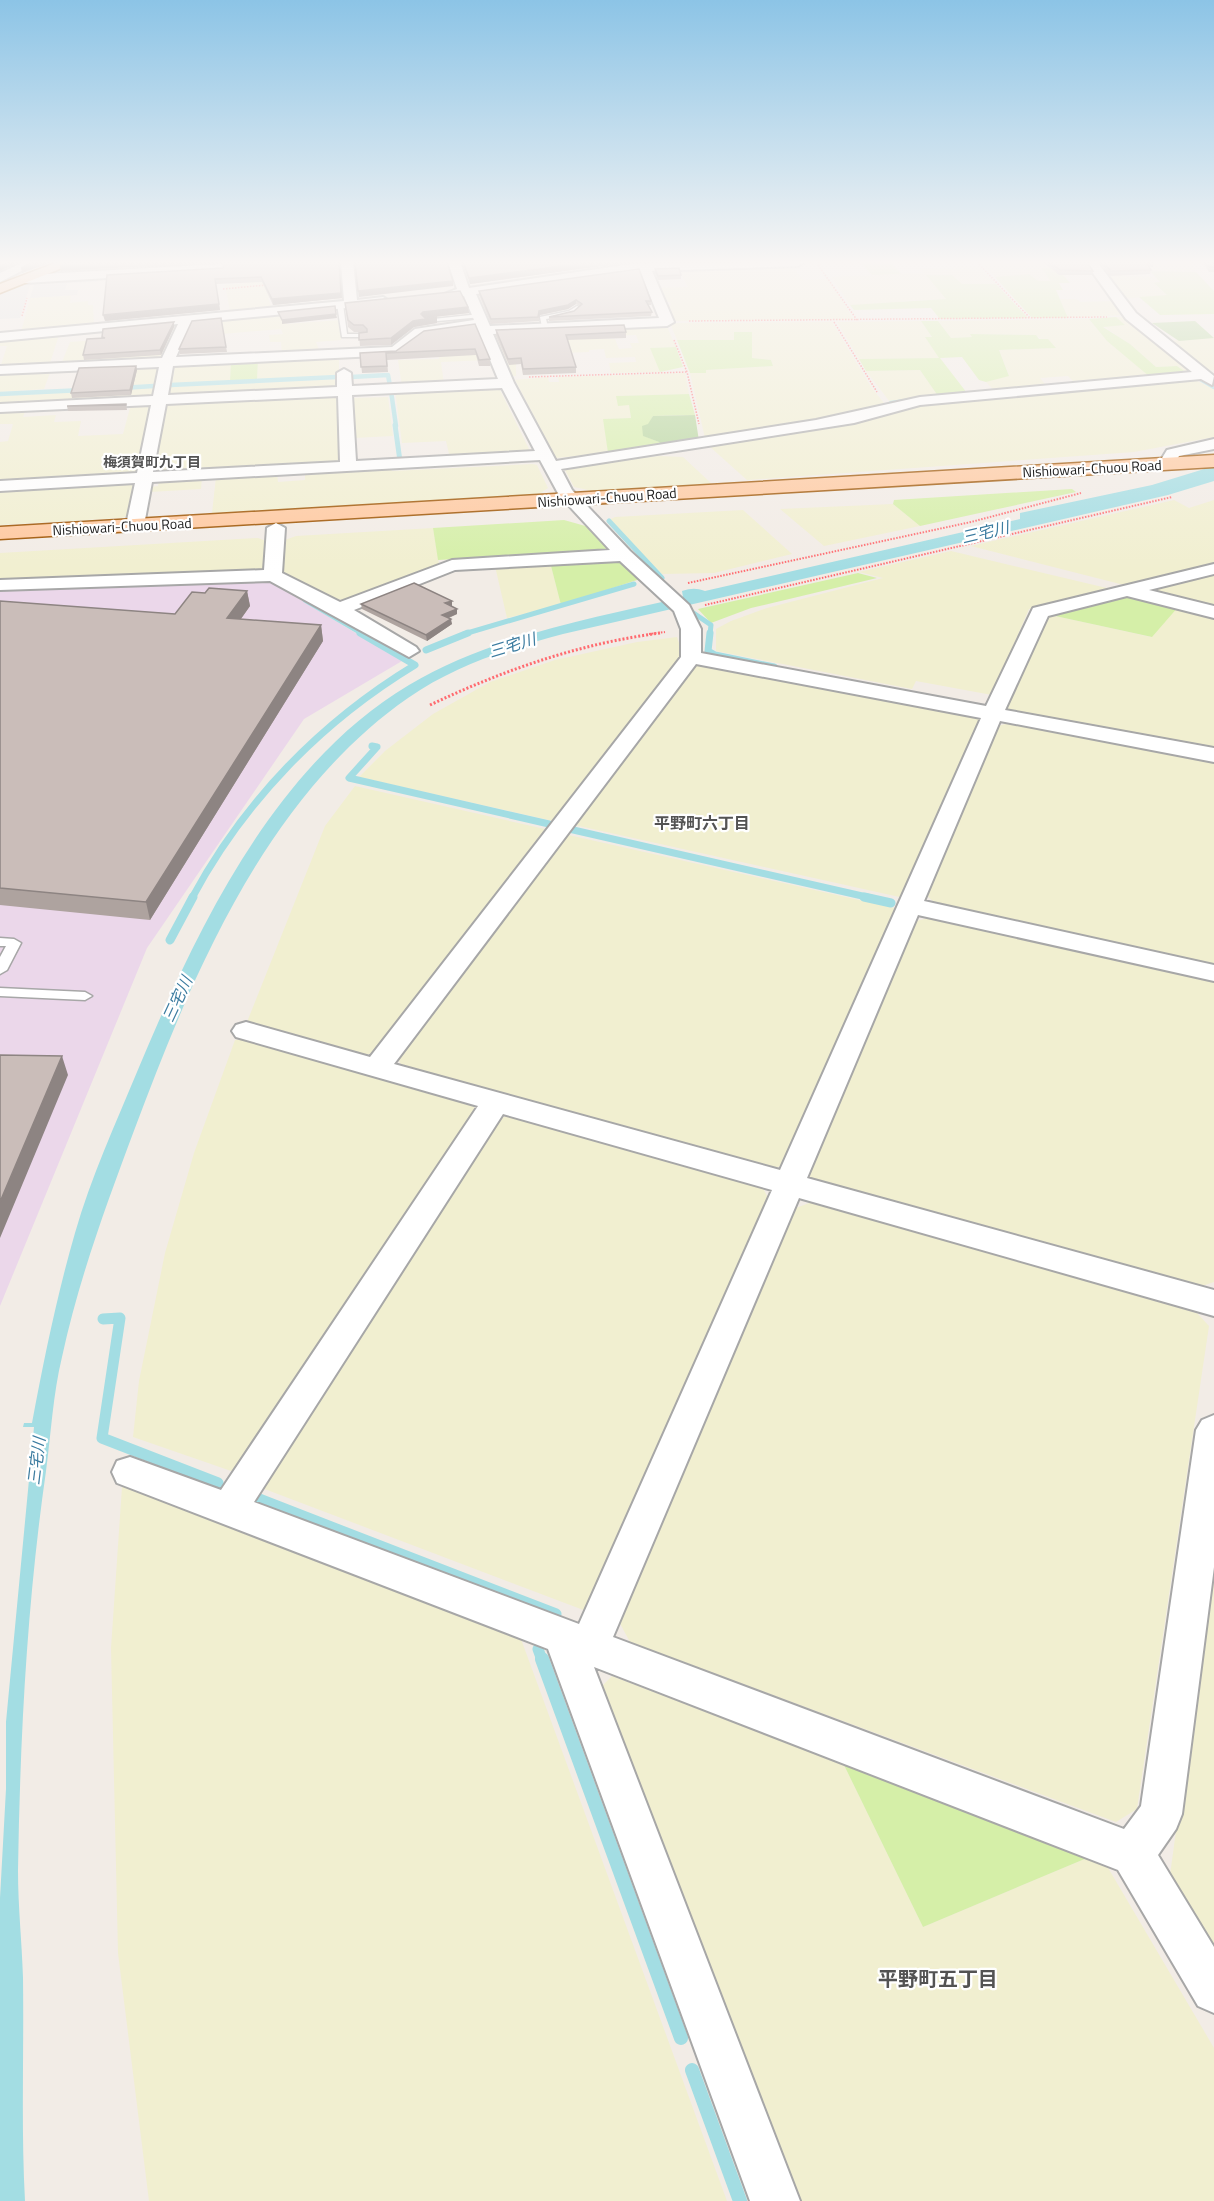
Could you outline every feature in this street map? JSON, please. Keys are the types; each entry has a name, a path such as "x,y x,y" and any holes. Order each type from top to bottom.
{"main road":[{"name":"Nishiowari-Chuou Road","path":"0,544 276,528 1214,461"},
{"name":"Nishiowari-Chuou Road","path":"0,533 1214,471"}],"street":[{"path":"0,370 116,365"},
{"path":"135,525 167,365"},
{"path":"344,365 348,466"},
{"path":"376,1068 691,657 691,629 674,601 624,555 578,505 548,461 500,365"},
{"path":"1191,365 1209,379"},
{"path":"0,486 348,466 548,461 705,445 861,417 891,406 1209,379"},
{"path":"0,408 345,391 506,380"},
{"path":"1175,463 1173,453 1214,444"},
{"path":"273,575 276,528"},
{"path":"339,609 452,565 624,555"},
{"path":"775,2201 576,1642 789,1184 993,714 1040,612 1214,569"},
{"path":"0,585 273,575 339,609 409,651"},
{"path":"1128,591 1214,612"},
{"path":"691,657 1214,755"},
{"path":"911,906 1214,973"},
{"path":"246,1031 1214,1303"},
{"path":"229,1509 496,1102"},
{"path":"1133,1854 1161,1814 1214,1430"},
{"path":"130,1472 1133,1854 1214,1990"}],"lane":[{"path":"0,942 14,943 0,970"},
{"path":"0,992 85,996"}],"path":[{"path":"684,365 705,445"},
{"path":"860,365 874,388 891,406"},
{"path":"506,380 687,372"},
{"path":"674,601 727,577 971,522 1090,490 1101,478"},
{"path":"674,601 1172,497"},
{"path":"430,705 483,679 533,660 632,635 691,629"}],"shaded area":[{"path":"1,365 33,365 0,368"},
{"path":"231,365 230,381 172,384 175,366"},
{"path":"258,365 339,365 339,376 257,380"},
{"path":"399,365 441,365 444,384 402,386"},
{"path":"505,365 516,365 516,376 509,375"},
{"path":"609,365 657,365 660,372 611,373"},
{"path":"858,365 884,403 857,413 705,438 690,373 773,366"},
{"path":"1005,365 1136,365 1148,375 1073,381 1068,376 1040,378 1045,384 993,389 986,382 1009,375"},
{"path":"1153,365 1185,365 1193,371 1187,373 1177,366 1156,367"},
{"path":"1196,365 1214,365 1214,370 1204,371"},
{"path":"159,367 155,385 72,389 75,382 104,370"},
{"path":"51,370 44,389 0,392 0,372"},
{"path":"920,370 938,396 890,402 866,371"},
{"path":"685,373 689,394 616,396 629,405 631,418 604,419 608,453 556,458 515,380 548,377 549,382 559,382 558,377"},
{"path":"338,379 338,386 331,389 168,395 170,387"},
{"path":"1193,379 1214,389 1214,437 1134,452 747,480 709,446 868,418 922,404"},
{"path":"155,388 153,395 145,398 0,405 0,395"},
{"path":"499,388 530,451 450,458 446,441 402,443 395,391"},
{"path":"338,396 342,461 335,464 161,474 154,471 166,405 174,402"},
{"path":"388,397 393,436 353,438 350,398"},
{"path":"144,403 151,406 139,472 128,475 0,482 0,442 8,441 13,424 0,424 0,410 26,409 23,417 56,415 54,422 81,421 78,436 123,434 131,404"},
{"path":"659,456 683,457 712,484 593,491 574,487 564,468"},
{"path":"537,465 548,488 538,495 212,513 216,477 277,473 278,482 305,480 305,472 390,467 392,471"},
{"path":"202,477 201,489 150,492 151,487 158,486 159,480"},
{"path":"128,481 135,484 130,515 121,518 0,525 0,488"},
{"path":"1174,500 1189,508 1214,500 1214,563 1124,585 971,546"},
{"path":"893,504 920,526 824,546 780,509"},
{"path":"743,510 792,554 714,573 662,574 609,520 615,517"},
{"path":"433,528 439,564 346,600 334,599 283,574 285,540 296,536"},
{"path":"258,538 266,541 266,567 255,572 0,582 0,553"},
{"path":"951,551 1111,589 1029,609 992,695 916,681 912,689 716,651 716,629 731,621 767,608 883,578 859,572"},
{"path":"550,562 561,605 507,618 495,566"},
{"path":"1214,573 1214,608 1152,593 1151,590"},
{"path":"266,579 402,661 304,719 147,948 0,1306 0,590"},
{"path":"1179,606 1214,615 1214,751 1012,714 1007,708 1046,614 1151,637"},
{"path":"677,637 682,652 677,663 553,821 359,777 385,751 433,714 490,682 555,660 637,642"},
{"path":"709,664 973,714 983,723 904,898 570,824 695,666"},
{"path":"1009,723 1214,761 1214,966 936,904 925,894 998,726"},
{"path":"355,786 545,829 375,1052 366,1055 247,1022 325,826"},
{"path":"564,834 899,909 781,1166 766,1170 403,1068 396,1055"},
{"path":"929,918 1214,982 1214,1282 1196,1288 811,1180 806,1169 912,922"},
{"path":"244,1039 473,1102 477,1118 234,1472 133,1437 139,1381 165,1253 194,1153 235,1040"},
{"path":"507,1115 761,1184 770,1202 586,1611 254,1485 498,1121"},
{"path":"812,1202 1197,1313 1209,1326 1137,1809 1116,1822 630,1642 617,1618 793,1209"},
{"path":"129,1485 521,1639 727,2201 149,2201 118,1953 111,1648 122,1487"},
{"path":"1214,1550 1214,1966 1168,1890"},
{"path":"612,1676 844,1765 923,1927 1087,1858 1107,1866 1214,2048 1214,2201 798,2201 599,1689"}],"green space":[{"path":"231,365 258,365 257,380 230,381"},
{"path":"657,365 682,365 683,367 660,372"},
{"path":"687,365 773,366 706,370 706,373 690,373"},
{"path":"862,365 945,365 967,393 938,396 920,370 866,371"},
{"path":"968,365 1005,365 1009,376 986,382 979,380"},
{"path":"1135,365 1177,366 1187,373 1150,377"},
{"path":"689,394 695,415 653,416 644,436 659,442 663,447 608,453 603,419 631,418 629,405 618,406 616,396"},
{"path":"695,415 699,441 663,447 659,442 643,436 642,426 648,424 653,416"},
{"path":"1072,489 1076,492 920,526 893,504 894,500"},
{"path":"564,520 589,527 610,548 599,554 492,560 491,557 438,560 433,528"},
{"path":"622,561 640,579 561,605 550,562"},
{"path":"858,573 877,578 751,608 711,623 698,609"},
{"path":"1124,595 1179,606 1152,637 1046,614"},
{"path":"844,1765 1087,1858 923,1927"}],"water":[{"name":"三宅川","path":"1214,466 1214,481 1168,495 563,634 483,659 426,686 358,738 314,785 275,836 240,892 182,1009 94,1241 59,1371 34,1570 21,1771 18,1871 23,1978 25,2201 0,2201 0,1898 6,1789 6,1722 34,1427 23,1427 24,1423 32,1423 68,1256 88,1192 185,963 244,856 279,806 317,760 361,719 409,685 474,653 544,630 683,597 682,591 685,590 705,591 1020,519 1020,513 1152,485"}],"building":[{"path":"361,365 387,366 361,367"},
{"path":"522,365 575,365 576,367 523,369"},
{"path":"136,366 130,390 71,393 79,368"},
{"path":"126,404 126,405 67,406"},
{"path":"414,583 452,601 445,603 457,609 442,615 451,619 426,635 361,604"},
{"path":"209,588 247,591 227,618 321,625 146,902 0,888 0,601 175,614 192,592 205,593"},
{"path":"0,1055 62,1056 0,1202"}],"waterway":[{"path":"351,377 388,375 390,386"},
{"path":"170,385 337,377"},
{"path":"1202,380 1214,387"},
{"path":"121,388 154,386"},
{"path":"0,394 83,390"},
{"path":"391,391 396,426"},
{"path":"891,403 913,400"},
{"path":"395,425 400,461"},
{"path":"609,521 662,578"},
{"path":"464,634 634,584"},
{"path":"305,600 363,634"},
{"path":"692,612 711,625 710,634"},
{"path":"192,898 236,829 288,766 348,712 415,665 360,633"},
{"path":"426,650 468,633"},
{"path":"710,633 708,651 715,655 774,667"},
{"path":"372,746 377,747 349,778 549,824"},
{"path":"569,829 871,898"},
{"path":"170,940 193,897"},
{"path":"864,897 891,903"},
{"path":"103,1319 120,1318 102,1438 218,1483"},
{"path":"259,1499 556,1614"},
{"path":"538,1649 542,1660"},
{"path":"542,1659 681,2038"},
{"path":"692,2070 740,2201"}],"district":[{"name":"梅須賀町九丁目","path":"152,461"},
{"name":"平野町六丁目","path":"702,823"},
{"name":"平野町五丁目","path":"938,1978"}]}
